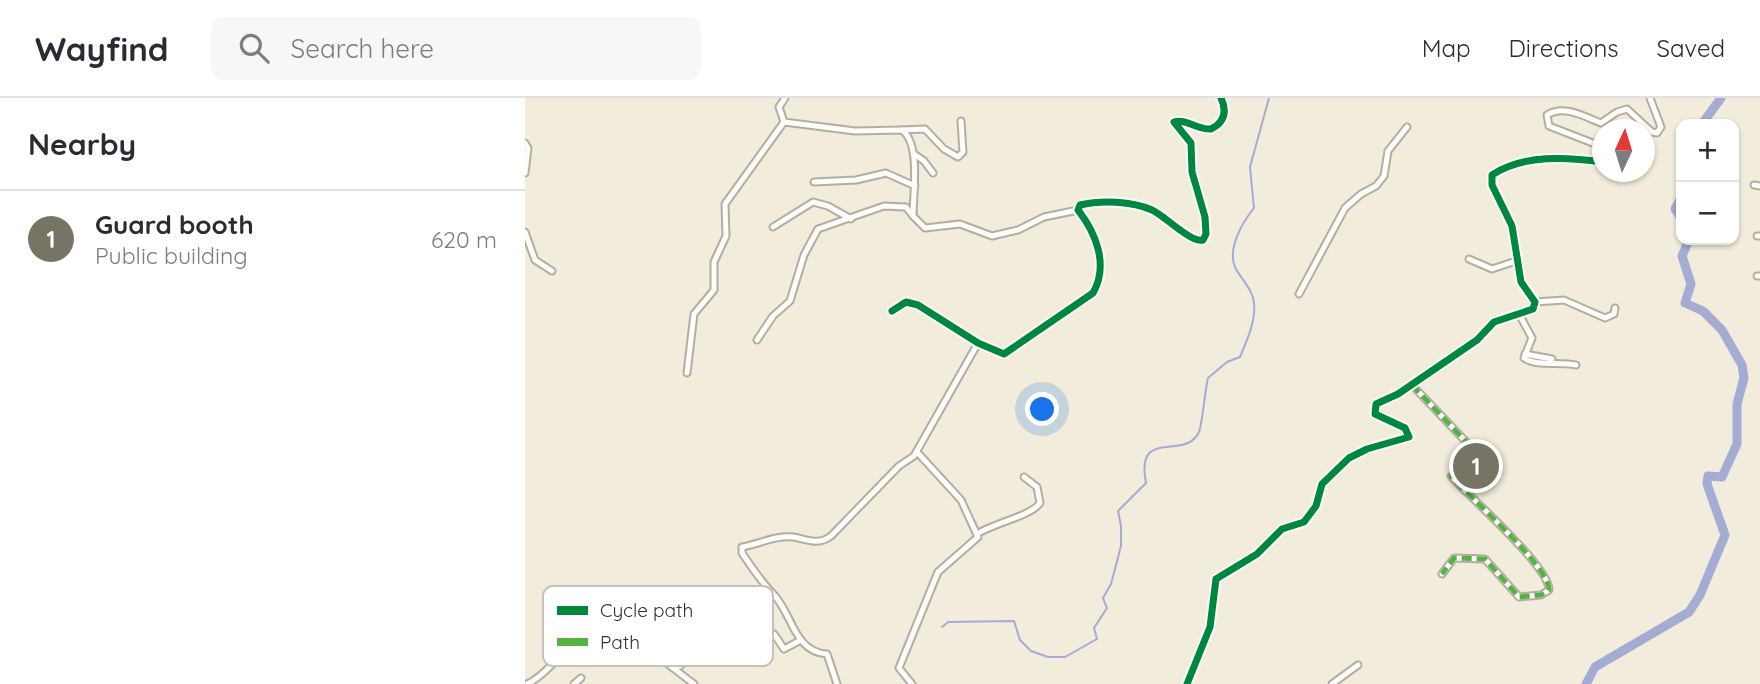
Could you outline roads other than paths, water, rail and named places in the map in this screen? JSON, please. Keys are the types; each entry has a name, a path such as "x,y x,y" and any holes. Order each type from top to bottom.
{"street":[{"path":"784,122 779,107 785,98"},
{"path":"1078,210 1080,205 1100,202 1136,205 1167,218 1193,239 1203,240 1206,234 1205,217 1192,172 1191,143 1174,122 1181,120 1203,130 1218,126 1226,108 1221,98"},
{"path":"1650,98 1661,127 1655,133"},
{"path":"1607,119 1627,109 1638,119"},
{"path":"1592,119 1576,112 1552,111 1547,115 1549,126 1592,143"},
{"path":"784,122 855,131 925,129 944,149 958,157 963,152 961,121"},
{"path":"687,373 694,314 714,290 714,262 726,236 725,204 784,122"},
{"path":"1299,294 1345,208 1384,177 1388,151 1407,127"},
{"path":"902,130 908,136 914,154 913,216"},
{"path":"525,143 528,148 525,173"},
{"path":"914,154 924,161 933,173"},
{"path":"1535,302 1521,282 1509,214 1492,185 1492,175 1521,164 1556,158 1592,161"},
{"path":"814,182 856,180 886,173 915,186"},
{"path":"773,227 813,202 828,206 851,219"},
{"path":"757,340 773,316 790,301 804,255 818,229 884,206 906,207 925,228 960,224 992,236 1018,230 1044,217 1078,210"},
{"path":"893,311 907,302 918,305 978,343 1004,354 1093,293 1100,281 1099,248 1078,210"},
{"path":"525,232 535,260 552,271"},
{"path":"1469,259 1492,270 1516,261"},
{"path":"1535,302 1564,300 1605,318 1610,316 1615,308"},
{"path":"1187,684 1210,627 1216,579 1257,554 1282,529 1304,522 1316,506 1322,484 1349,458 1367,449 1406,440 1408,433 1405,428 1382,419 1373,409 1376,404 1412,385 1477,340 1494,322 1529,312 1535,302"},
{"path":"1519,314 1532,338 1524,358 1534,363 1560,361 1576,365"},
{"path":"767,586 742,553 742,547 779,537 824,541 917,452 978,343"},
{"path":"1525,354 1555,359"},
{"path":"1412,385 1472,448 1469,468 1451,476 1536,566 1549,584 1549,590 1541,596 1519,597 1485,559 1454,558 1442,574"},
{"path":"912,684 899,668 912,631 938,572 974,544 977,534 961,500 917,452"},
{"path":"977,534 1037,508 1040,503 1039,492 1024,477"},
{"path":"773,594 801,640 813,652 827,654 837,684"},
{"path":"773,634 784,649 801,640"},
{"path":"1332,684 1358,664"},
{"path":"527,684 544,675 553,666"},
{"path":"670,666 694,684"},
{"path":"673,668 680,666"},
{"path":"574,684 581,678"}],"waterway":[{"path":"942,627 948,622 1014,621 1020,640 1031,651 1048,657 1065,657 1097,639 1094,628 1107,608 1103,598 1111,584 1121,546 1118,511 1146,483 1145,466 1148,455 1163,447 1183,445 1199,432 1208,378 1227,362 1240,357 1250,330 1254,317 1253,298 1236,269 1233,254 1240,229 1254,208 1250,167 1269,98"},
{"path":"1706,119 1721,98"},
{"path":"1586,684 1595,667 1689,612 1700,595 1725,535 1707,484 1708,476 1722,477 1737,444 1737,404 1744,378 1742,365 1722,330 1703,311 1685,303 1691,284 1682,256 1687,245"}],"place":[{"name":"Guard booth","path":"1476,466"}]}
